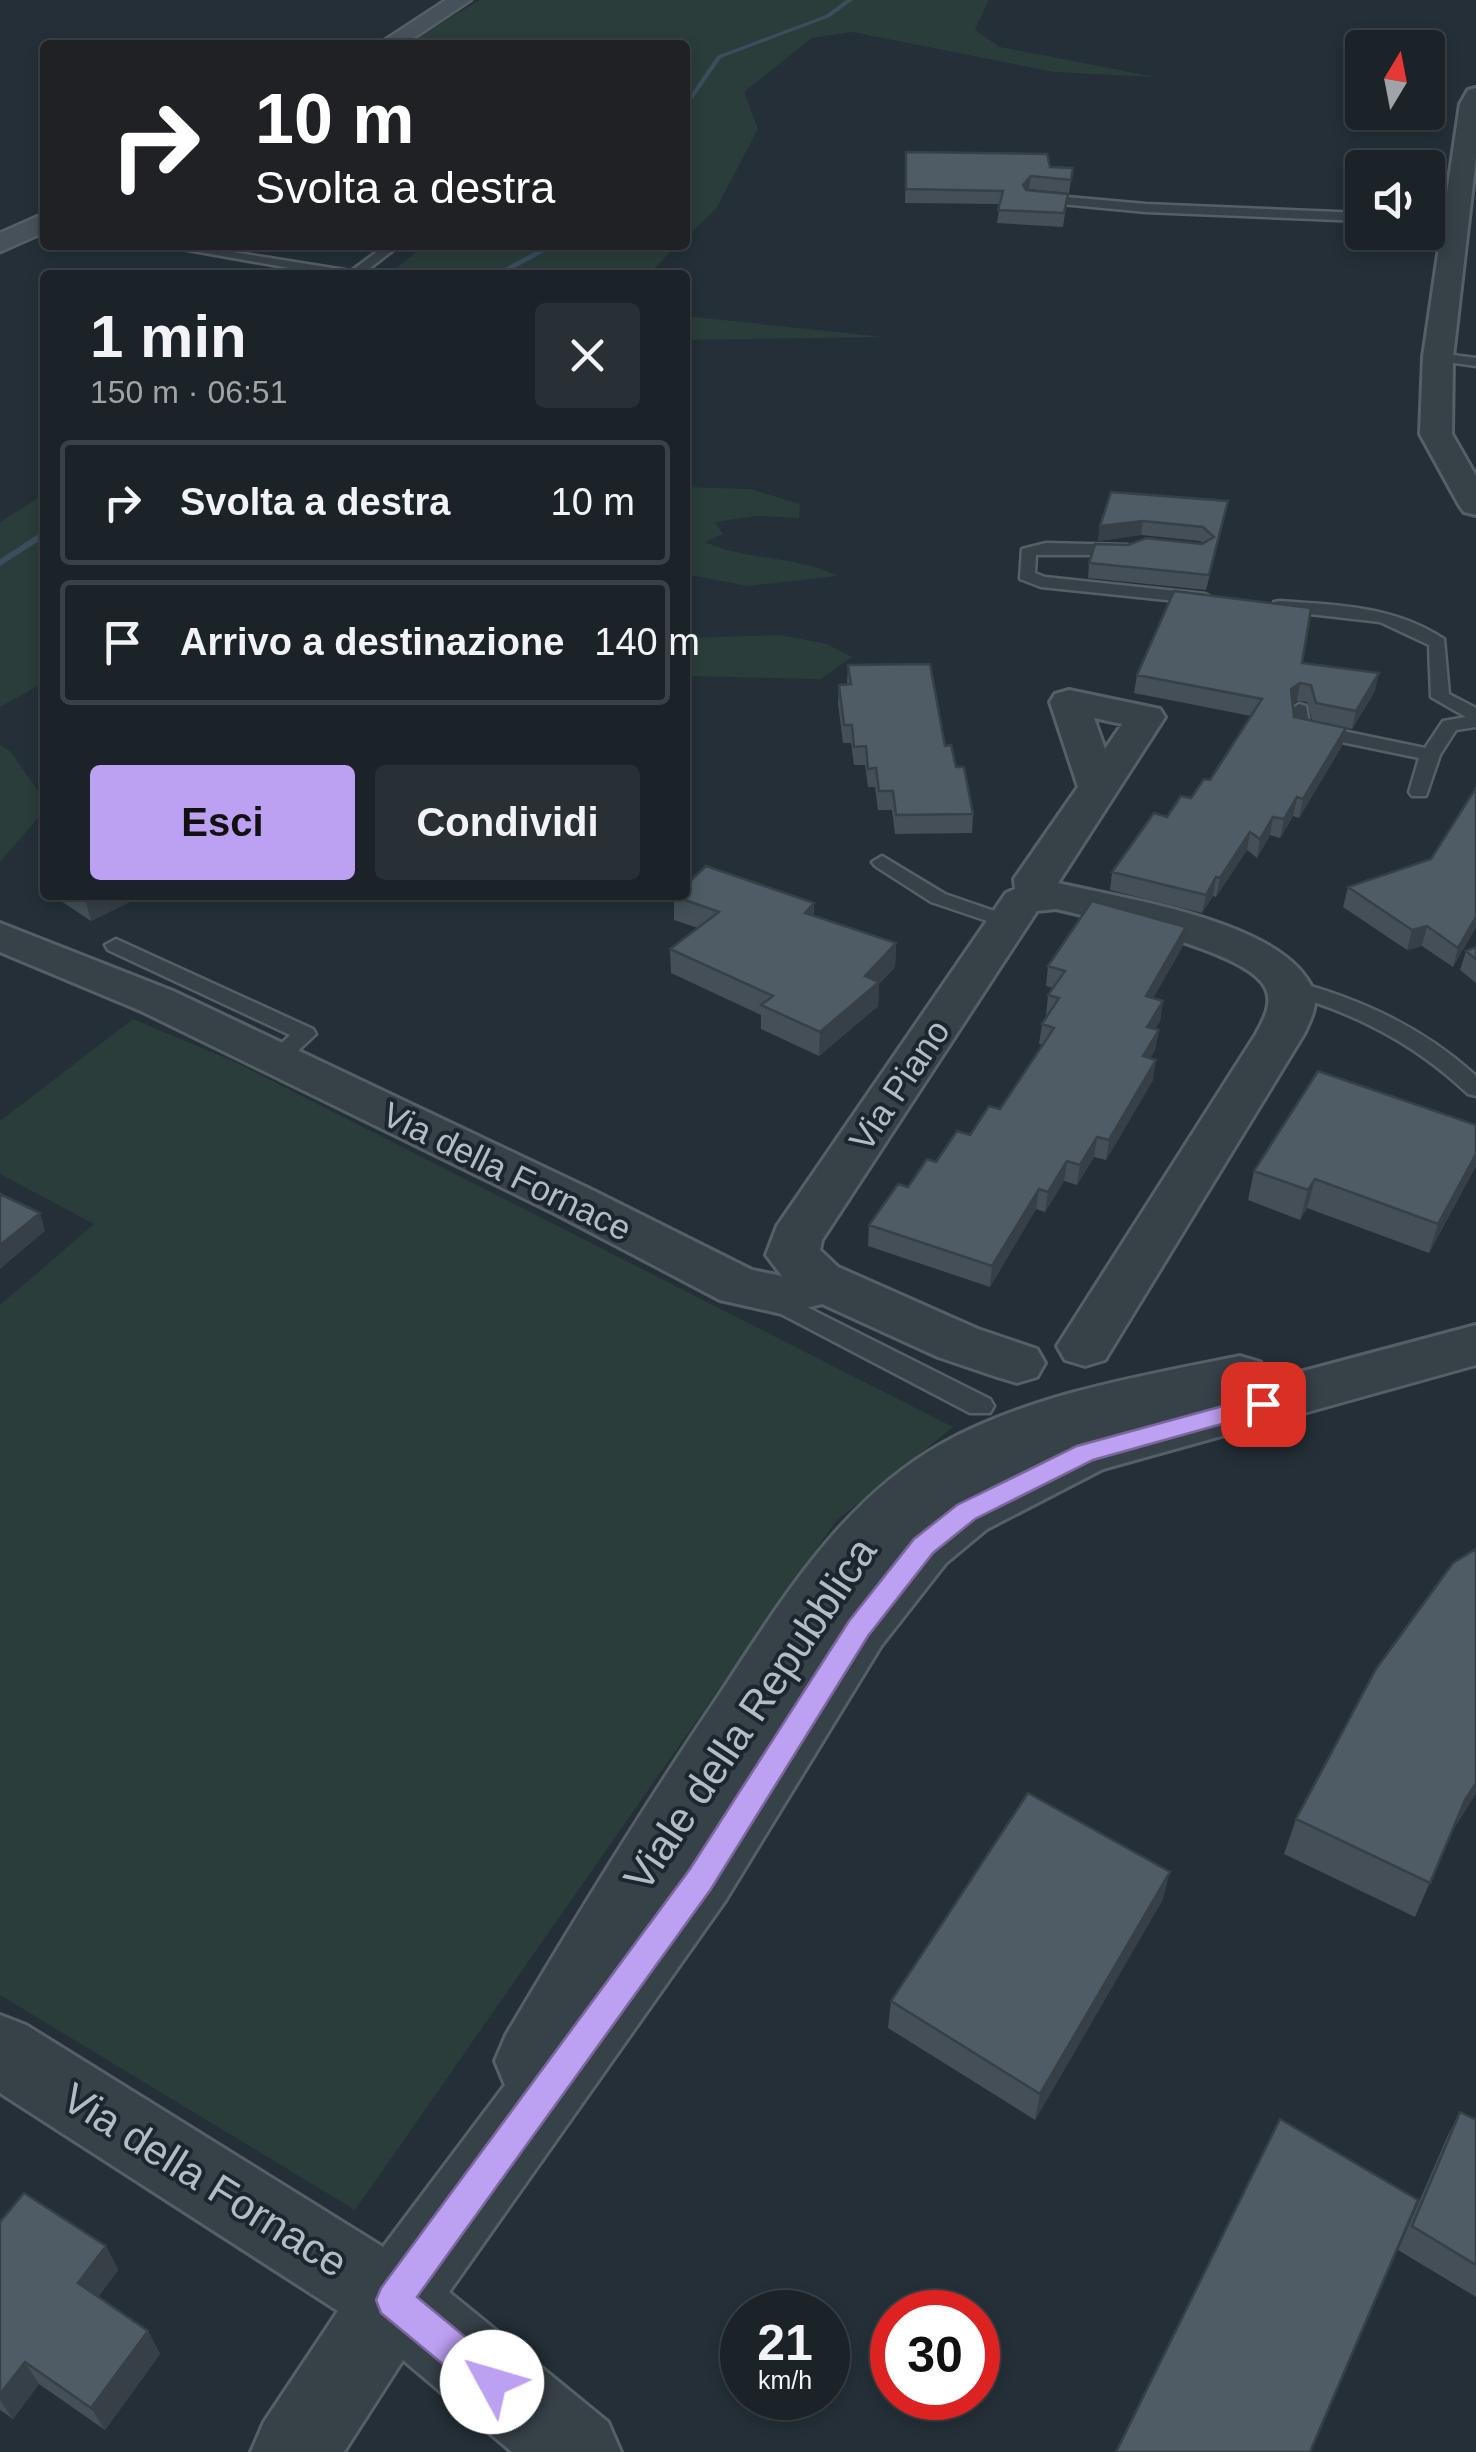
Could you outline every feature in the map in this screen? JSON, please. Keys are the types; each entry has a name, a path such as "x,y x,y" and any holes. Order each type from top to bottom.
{"main road":[{"path":"396,40 460,0"},
{"path":"0,244 40,225"}],"street":[{"path":"1445,214 1471,140 1476,95"},
{"path":"1440,250 1436,434 1476,504"},
{"name":"Via Piano","path":"818,1280 793,1255 796,1239 1022,909 1036,879 1096,785"},
{"path":"1022,909 1056,896 1222,940 1273,966 1289,987 1292,1007 1280,1034 1086,1346"},
{"name":"Via della Fornace","path":"0,936 156,1000 574,1202 739,1287 764,1294"},
{"path":"764,1294 800,1292 818,1280 958,1343 1016,1363 1073,1436"},
{"name":"Viale della Repubblica","path":"294,2452 394,2300 700,1879 859,1628 924,1546 966,1512 1127,1400 1476,1330"},
{"path":"1016,1363 1018,1350 1028,1339 1066,1337 1086,1346 1127,1400"},
{"name":"Viale della Repubblica","path":"1073,1436 1476,1346"},
{"name":"Via della Fornace","path":"6,2065 394,2300 578,2452"}],"lane":[{"path":"1029,198 1146,208 1345,215"},
{"path":"196,250 322,270"},
{"path":"360,270 387,250"},
{"path":"1438,357 1476,362"},
{"path":"1141,544 1126,551 1046,548 1028,552 1026,575 1040,582 1232,601"},
{"path":"1270,605 1386,617 1419,628 1438,643 1440,697 1476,718"},
{"path":"1299,710 1300,728 1430,755"},
{"path":"1418,792 1430,755 1450,725 1476,718"},
{"path":"882,862 938,898 1022,909"},
{"path":"116,945 305,1034 276,1058"},
{"path":"1289,987 1344,1001 1402,1028 1476,1089"},
{"path":"764,1294 980,1406"}],"green space":[{"path":"480,0 989,0 975,30 1000,47 1155,77 1054,72 852,32 812,38 744,92 758,129 716,209 690,233 690,40 412,40"},
{"path":"419,250 673,250 652,270 394,270"},
{"path":"690,317 884,337 690,340"},
{"path":"690,487 750,489 800,504 799,518 757,516 715,522 723,534 705,542 805,564 838,576 748,586 690,575"},
{"path":"40,497 40,685 0,707 0,522"},
{"path":"781,635 827,644 852,657 821,679 690,676 690,638"},
{"path":"0,745 10,751 40,794 40,816 0,862"},
{"path":"133,1019 233,1061 953,1427 836,1521 355,2210 0,1995 0,1305 94,1224 0,1174 0,1121"}],"building":[{"path":"906,152 1047,154 1050,167 1073,168 1071,180 1031,176 1023,185 1026,190 1068,194 1064,213 998,210 1003,191 906,189"},
{"path":"1111,492 1228,501 1209,575 1089,563 1095,544 1128,545 1146,538 1202,544 1214,537 1203,527 1143,521 1100,526"},
{"path":"1174,591 1311,608 1302,663 1379,673 1356,711 1316,703 1311,685 1300,683 1291,689 1294,717 1346,728 1303,799 1297,797 1284,819 1273,817 1260,839 1250,832 1206,895 1112,872 1154,813 1167,817 1181,796 1191,798 1204,779 1210,780 1262,699 1137,675"},
{"path":"930,664 945,746 951,745 956,767 964,767 973,814 896,815 893,791 879,791 876,768 868,769 866,746 854,747 852,725 844,725 839,685 851,684 848,665"},
{"path":"1476,788 1476,917 1458,948 1427,926 1412,930 1348,887 1431,859"},
{"path":"706,866 814,903 805,913 896,943 865,976 879,982 820,1032 761,1005 773,996 670,949 719,912 685,900 690,900 690,881"},
{"path":"1092,901 1186,927 1146,996 1163,1001 1147,1027 1159,1030 1143,1056 1156,1060 1109,1140 1097,1137 1080,1165 1067,1161 1048,1192 1039,1189 992,1266 869,1225 898,1184 908,1187 927,1159 936,1162 957,1131 970,1135 989,1106 1000,1109 1054,1028 1042,1024 1059,998 1048,995 1065,971 1048,966"},
{"path":"1318,1071 1476,1125 1476,1154 1438,1224 1315,1179 1308,1190 1254,1171"},
{"path":"0,1194 40,1213 0,1245"},
{"path":"1476,1549 1476,1783 1430,1883 1296,1819 1376,1669 1453,1563"},
{"path":"1028,1793 1170,1872 1040,2094 891,2001"},
{"path":"1460,2112 1476,2120 1476,2265 1412,2226"},
{"path":"1280,2119 1418,2200 1310,2452 1116,2452"},
{"path":"24,2193 106,2246 78,2283 148,2331 91,2408 25,2362 0,2394 0,2222"}],"waterway":[{"path":"690,100 719,57 828,16 850,0"},
{"path":"506,270 544,250"},
{"path":"0,563 40,536"}],"route":[{"path":"492,2382 394,2300 700,1879 859,1628 924,1546 966,1512 1086,1452 1263,1404"}]}
